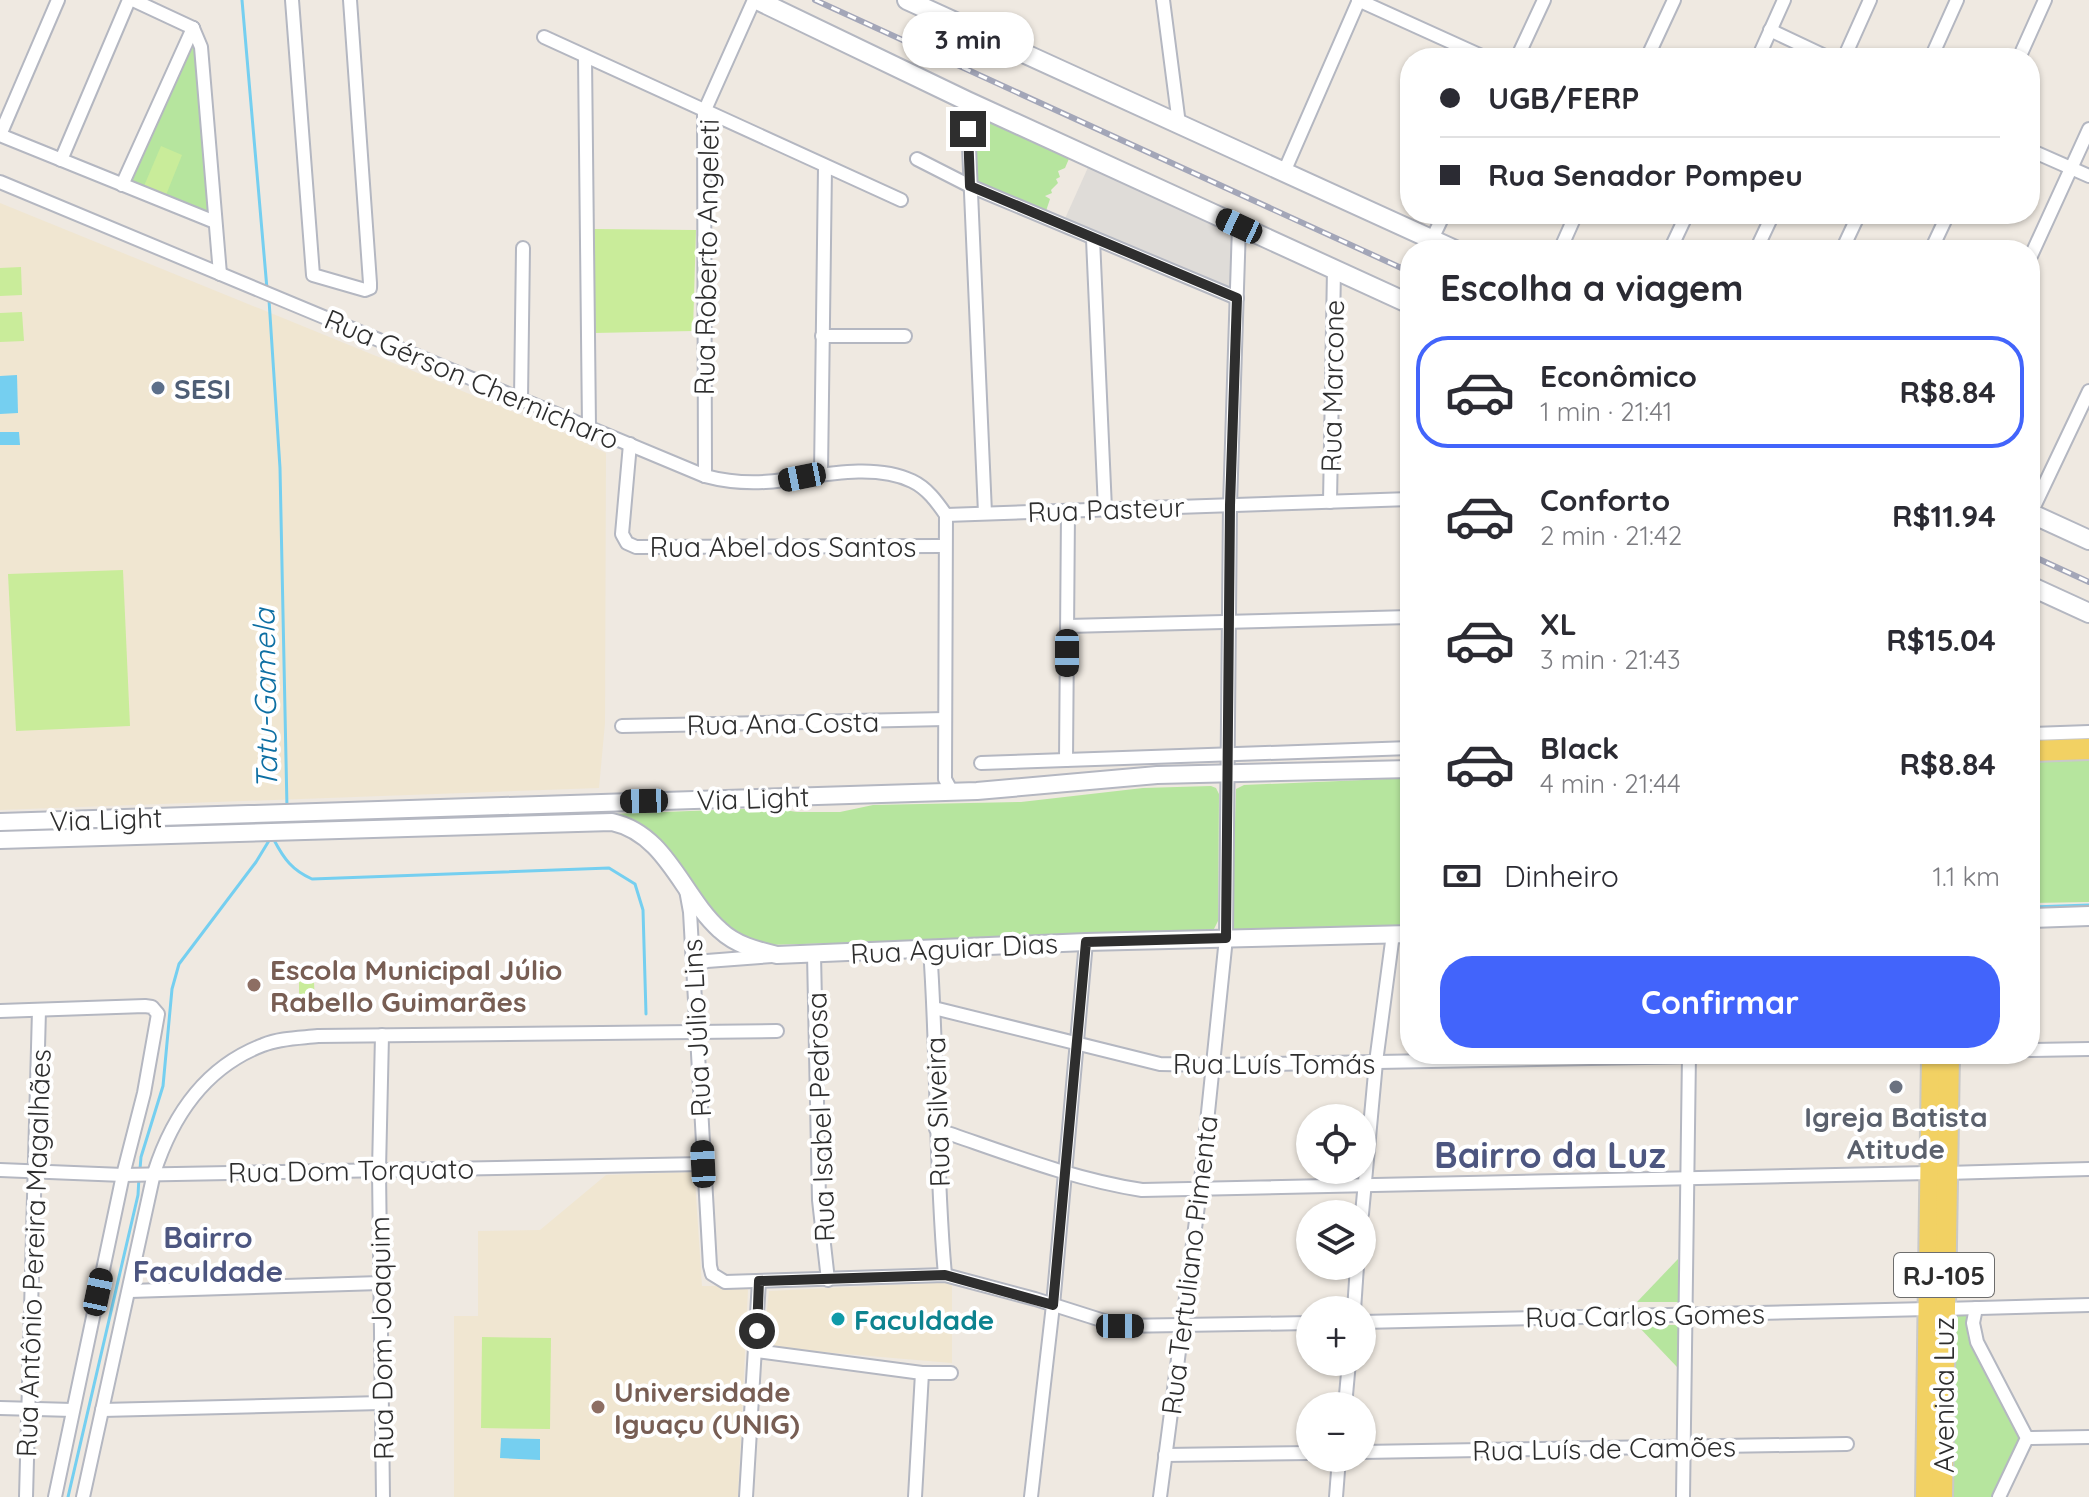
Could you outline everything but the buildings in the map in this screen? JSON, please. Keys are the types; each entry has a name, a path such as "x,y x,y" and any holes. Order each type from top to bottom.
{"main road":[{"path":"756,0 967,101 1400,299"},
{"path":"907,0 1432,239"},
{"path":"2040,517 2089,540"},
{"path":"2040,591 2089,613"},
{"path":"2040,751 2089,749"},
{"path":"2040,918 2089,916"},
{"name":"Avenida Luz","path":"1933,1064 1938,1173"},
{"name":"Avenida Luz","path":"1926,1497 1938,1173 1948,1064"},
{"name":"Avenida Luz","path":"1935,1309 1942,1497"}],"street":[{"path":"58,0 0,135 215,222"},
{"path":"61,160 131,0 193,28 201,47 220,274"},
{"path":"292,0 313,275 365,290 370,288 370,283 350,0"},
{"name":"Rua Roberto Angeleti","path":"705,476 704,112 756,0"},
{"path":"1148,0 1164,3 1179,124"},
{"path":"1284,172 1359,0 1464,48"},
{"path":"1522,48 1544,0"},
{"path":"1652,48 1674,0"},
{"path":"1762,48 1784,0"},
{"path":"1848,48 1870,0"},
{"path":"1935,48 1957,0"},
{"path":"2023,48 2045,0"},
{"path":"122,185 193,28"},
{"path":"1770,30 1808,48"},
{"path":"544,37 901,200"},
{"path":"585,57 589,427"},
{"path":"967,101 985,513"},
{"path":"2038,240 2089,129"},
{"path":"2040,154 2089,176"},
{"path":"917,159 970,186 1237,298"},
{"path":"821,473 825,167"},
{"name":"Rua Gérson Chernicharo","path":"0,182 705,476 738,483 783,481 821,473 881,474 912,481 934,499 946,515"},
{"path":"1432,239 1439,224"},
{"name":"Rua Tertuliano Pimenta","path":"1160,1497 1200,1190 1226,938 1230,505 1239,226"},
{"path":"1093,239 1105,509"},
{"path":"521,399 523,248"},
{"name":"Rua Marcone","path":"1330,502 1334,269"},
{"path":"822,336 905,336"},
{"path":"2040,494 2089,391"},
{"name":"Rua Abel dos Santos","path":"630,444 622,534 627,543 636,547 944,546"},
{"name":"Rua Pasteur","path":"946,515 1400,499"},
{"path":"1066,760 1068,511"},
{"path":"946,515 945,779 952,792"},
{"path":"1068,626 1400,617"},
{"name":"Rua Ana Costa","path":"622,726 945,719"},
{"path":"2040,734 2089,732"},
{"path":"981,763 1400,748"},
{"name":"Via Light","path":"0,822 952,792 1020,789 1157,775 1400,769"},
{"name":"Via Light","path":"0,840 612,822 634,830 648,840 721,931 739,944 777,955"},
{"name":"Rua Júlio Lins","path":"685,885 690,912 710,1266 712,1274 725,1282 759,1281"},
{"name":"Rua Aguiar Dias","path":"693,967 707,961 777,955 1086,942 1400,934"},
{"path":"1031,1497 1053,1305 1086,942"},
{"path":"1363,1200 1376,1062 1400,944"},
{"name":"Rua Silveira","path":"930,949 945,1275"},
{"name":"Rua Isabel Pedrosa","path":"814,954 819,1200 828,1280"},
{"path":"0,1011 152,1007 158,1014 128,1175 55,1497"},
{"name":"Rua Luís Tomás","path":"934,1008 1160,1064 1400,1061"},
{"name":"Rua Antônio Pereira Magalhães","path":"26,1497 39,1010"},
{"path":"83,1497 130,1291 151,1173 174,1123 208,1080 229,1063 262,1045 282,1039 777,1031"},
{"name":"Rua Dom Joaquim","path":"382,1035 379,1170 383,1497"},
{"path":"2040,1050 2089,1049"},
{"path":"1683,1497 1689,1064"},
{"path":"936,1129 1065,1173 1142,1190 2089,1169"},
{"name":"Rua Dom Torquato","path":"0,1170 128,1175 703,1164"},
{"path":"746,1497 759,1281 945,1275 1120,1326 1296,1323"},
{"path":"130,1291 380,1283"},
{"name":"Rua Carlos Gomes","path":"1376,1322 2089,1305"},
{"path":"1976,1308 1973,1323 1977,1342 2027,1438"},
{"path":"756,1351 922,1373 951,1373"},
{"path":"915,1497 922,1373"},
{"path":"102,1410 381,1403"},
{"path":"0,1408 73,1410"},
{"path":"2027,1438 2089,1437"},
{"path":"1999,1497 2027,1438"},
{"name":"Rua Luís de Camões","path":"1376,1452 1847,1444"},
{"path":"1165,1455 1296,1453"},
{"path":"1336,1497 1338,1472"}],"shaded area":[{"path":"1090,163 1238,227 1236,296 1063,223"},
{"path":"0,203 558,430 606,453 605,723 599,788 0,810"},
{"name":"Universidade Iguaçu (UNIG)","path":"692,1172 702,1286 744,1286 748,1290 738,1497 454,1497 454,1316 478,1316 478,1231 540,1230 606,1175"},
{"path":"952,1282 952,1363 763,1347 769,1291"}],"green space":[{"path":"194,33 213,219 127,183"},
{"path":"973,114 1071,154 1065,168 1058,171 1060,177 1056,179 1058,183 1051,190 1052,193 1045,196 1050,199 1045,214 976,183"},
{"path":"161,146 182,155 166,195 144,186"},
{"path":"594,229 696,230 693,331 594,333"},
{"path":"21,267 22,295 0,296 0,268"},
{"path":"22,312 24,341 0,342 0,313"},
{"path":"123,570 130,726 16,731 8,574"},
{"path":"2089,759 2089,902 2040,903 2040,762"},
{"path":"1400,778 1400,929 1234,933 1236,789 1244,785"},
{"path":"1211,786 1219,794 1218,921 1214,929 1198,933 766,945 747,938 718,915 654,834 636,823 610,814 772,808 797,812 840,812 873,805 1021,802 1143,788"},
{"path":"299,981 314,981 315,1008 299,1008"},
{"path":"1678,1259 1678,1302 1637,1302"},
{"path":"1951,1313 1966,1313 1968,1338 2019,1429 2021,1440 1992,1497 1949,1497"},
{"path":"1637,1325 1678,1325 1678,1368"},
{"path":"482,1337 551,1338 550,1429 481,1428"}],"water":[{"path":"17,375 18,413 0,414 0,376"},
{"path":"0,432 19,432 20,445 0,445"},
{"path":"501,1438 540,1439 540,1460 500,1458"}],"waterway":[{"name":"Tatu-Gamela","path":"242,0 267,289"},
{"name":"Tatu-Gamela","path":"269,300 280,468 287,808"},
{"name":"Tatu-Gamela","path":"140,1169 163,1086 172,989 179,964 270,839"},
{"path":"274,840 289,863 312,879 609,868 635,884 643,910 646,1014"},
{"path":"2040,907 2089,905"},
{"name":"Tatu-Gamela","path":"68,1497 138,1195 139,1177"}],"railway":[{"path":"815,0 1400,267"},
{"path":"2040,560 2089,582"}],"place":[{"name":"SESI","path":"158,388"},
{"name":"Escola Municipal Júlio Rabello Guimarães","path":"254,985"},
{"name":"Igreja Batista Atitude","path":"1896,1087"},
{"name":"Faculdade","path":"838,1319"},
{"name":"Universidade Iguaçu (UNIG)","path":"598,1407"}],"district":[{"name":"Bairro da Luz","path":"1550,1154"},
{"name":"Bairro Faculdade","path":"208,1254"}],"route":[{"path":"757,1331 759,1281 945,1275 1053,1305 1086,942 1226,938 1230,505 1237,298 970,186 968,129"}]}
